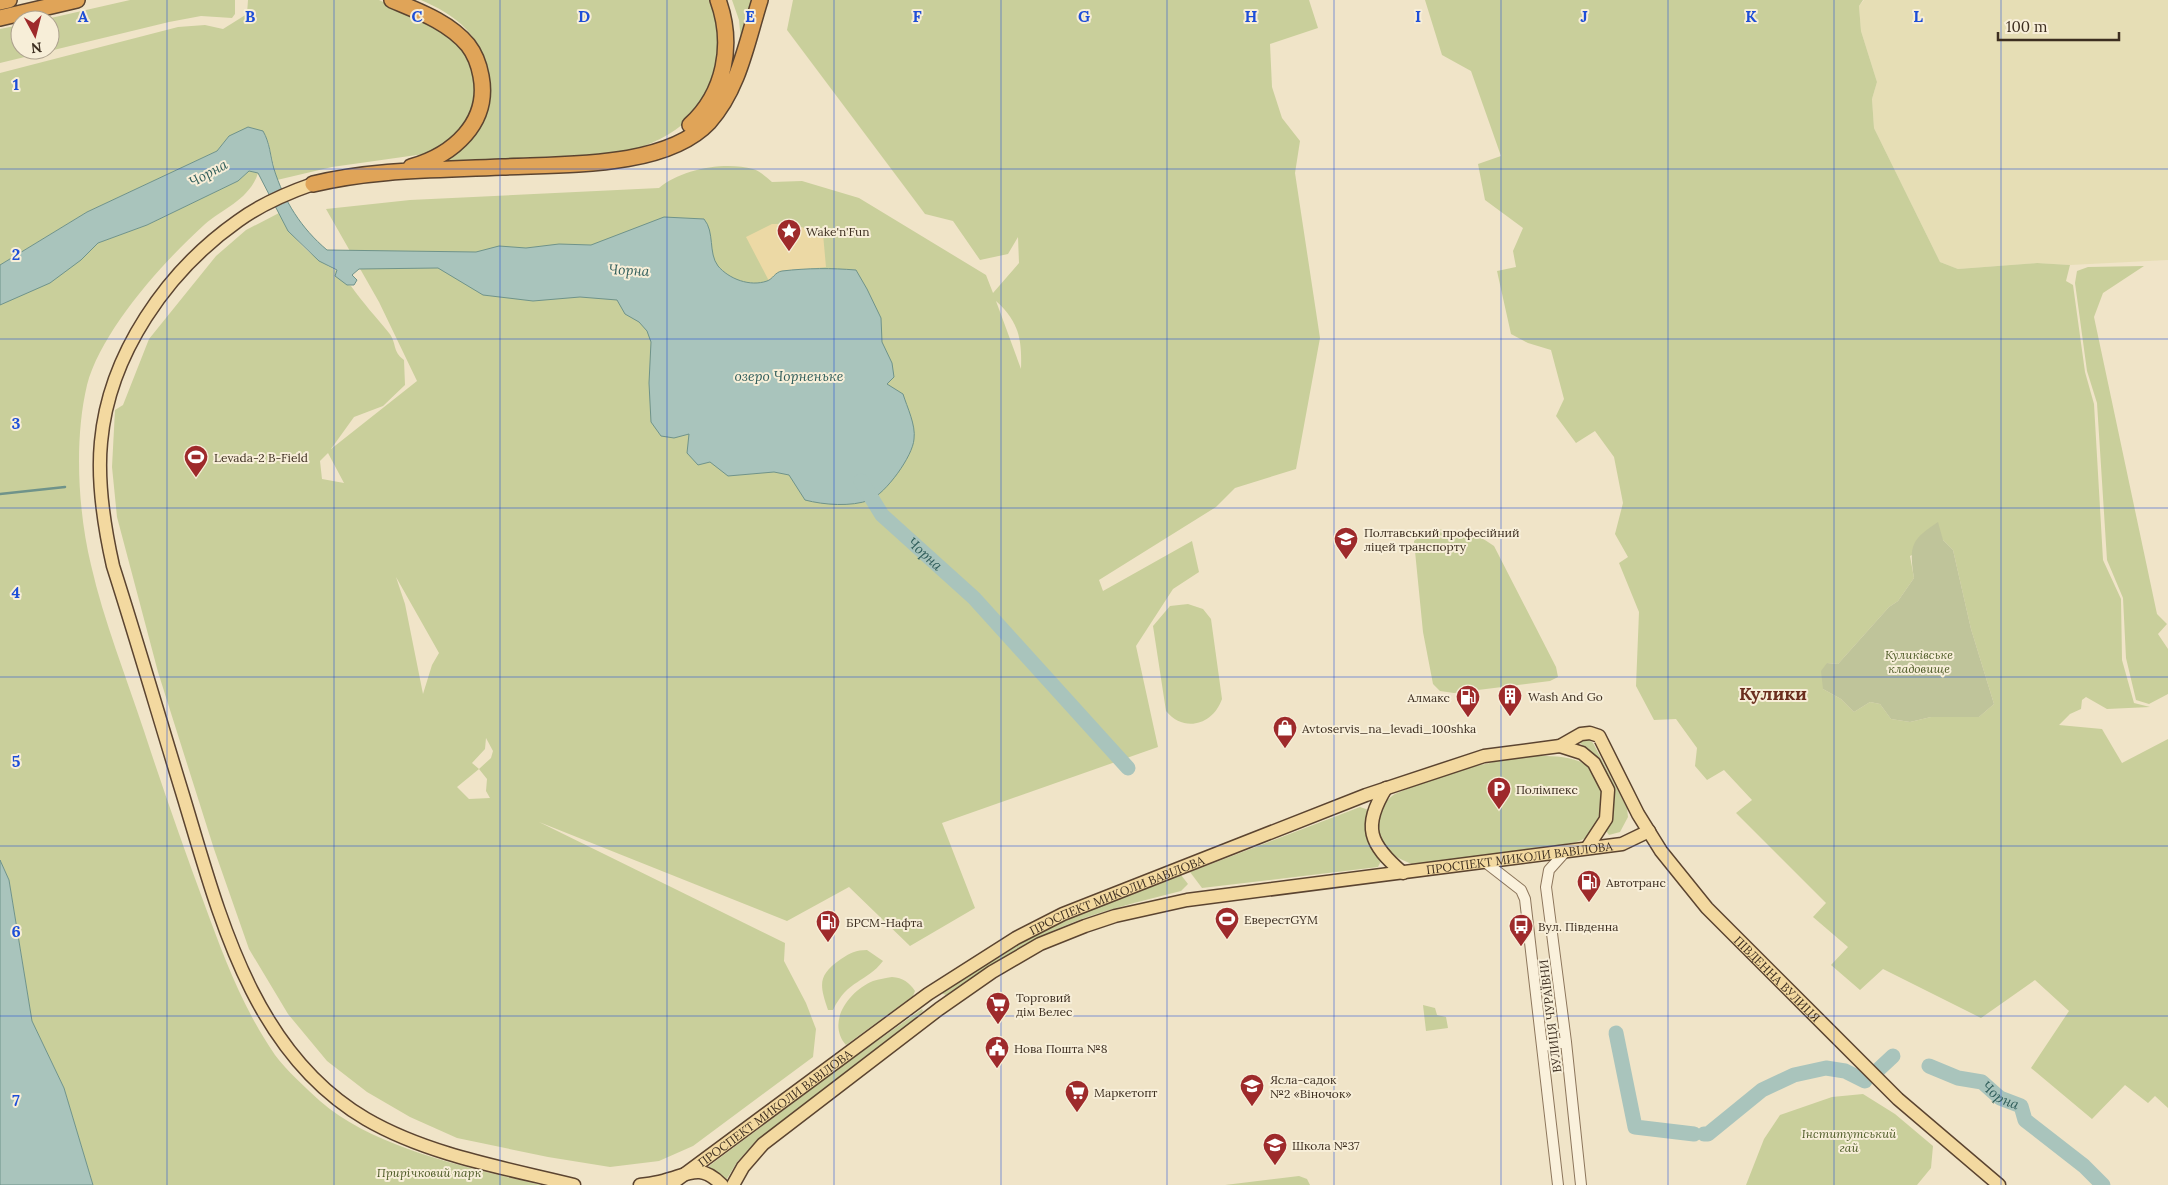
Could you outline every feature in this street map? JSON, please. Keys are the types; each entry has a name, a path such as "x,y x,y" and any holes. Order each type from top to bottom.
{"highway":[{"path":"0,2 9,0"},
{"path":"0,18 77,0"},
{"path":"390,173 424,163 461,140 477,119 483,94 478,64 472,51 462,39 442,23 392,0"},
{"path":"652,152 695,121 715,93 722,72 726,48 723,17 718,0"},
{"path":"726,96 734,50 733,24 728,0"},
{"path":"306,187 340,178 390,173 608,161 652,152 681,141 702,128 718,111 740,65 760,0"}],"main road":[{"path":"306,187 262,206 238,220 211,243 177,278 149,312 130,343 115,376 101,443 104,525 113,566 211,888 236,958 268,1019 288,1049 311,1075 364,1118 413,1141 467,1158 574,1185"},
{"name":"ПРОСПЕКТ МИКОЛИ ВАВІЛОВА","path":"690,1172 928,994 1016,938 1063,914 1136,883 1386,788 1484,756 1560,746 1582,734 1590,733 1599,736"},
{"name":"ПІВДЕННА ВУЛИЦЯ","path":"1599,736 1649,832 1669,864 1707,908 1898,1099 1999,1185"},
{"path":"1560,746 1582,753 1594,763 1608,790 1606,819 1587,848"},
{"path":"1386,788 1374,808 1373,836 1386,858 1403,873"},
{"name":"ПРОСПЕКТ МИКОЛИ ВАВІЛОВА","path":"733,1185 743,1167 763,1144 939,1008 992,972 1040,944 1114,916 1187,900 1622,844 1649,832"},
{"path":"928,994 939,1008"},
{"path":"640,1185 701,1171 710,1174 722,1185"},
{"path":"670,1185 690,1172"}],"street":[{"name":"ВУЛИЦЯ ЧУРАЇВНИ","path":"1566,851 1549,870 1546,880 1581,1185"},
{"name":"ВУЛИЦЯ ЧУРАЇВНИ","path":"1485,862 1521,890 1525,899 1558,1185"},
{"path":"1543,1046 1566,1042"}],"shaded area":[{"path":"1864,0 2168,0 2168,260 2070,265 2037,263 1958,269 1940,262 1874,128 1872,99 1877,82 1861,31 1859,6"}],"green space":[{"path":"130,0 235,0 235,14 232,18 201,16 60,48 60,16"},
{"path":"248,0 379,0 439,28 470,55 479,94 465,129 431,153 332,167 277,180 268,141 263,131 229,136 217,151 87,212 0,265 0,73 50,60 60,60 60,57 178,27 205,25 223,29 247,14"},
{"path":"421,0 714,0 721,43 713,78 706,96 696,111 683,124 651,143 613,154 438,161 465,147 478,131 485,117 489,102 490,86 484,56 466,29 445,12"},
{"path":"732,0 758,0 741,41 739,20"},
{"path":"793,0 1309,0 1318,28 1270,44 1272,87 1282,118 1300,141 1295,173 1320,338 1296,469 1235,488 1216,507 1099,580 1103,591 1192,541 1199,572 1173,589 1136,646 1158,747 942,823 975,908 910,946 849,887 787,921 539,822 785,943 784,961 806,1003 816,1029 813,1057 693,1146 659,1161 610,1167 548,1157 457,1138 410,1117 367,1092 327,1061 288,1014 249,949 214,849 158,672 117,517 112,467 115,410 123,405 149,339 216,256 246,230 279,213 301,245 319,260 337,271 347,285 351,286 389,333 396,350 404,360 405,385 383,406 354,417 331,449 417,381 379,302 326,209 410,200 659,188 679,176 704,168 717,166 742,167 758,171 772,182 802,181 859,198 986,275 993,293 1019,263 1018,237 1008,254 980,260 953,221 925,214 787,30","holes":["996,301 1010,316 1018,332 1021,349 1021,369","328,453 344,483 322,479 320,461","396,577 439,653 432,665 423,694 405,604","486,738 493,751 491,758 479,769 472,763 485,749","479,769 487,779 486,791 490,798 469,799 457,787"]},
{"path":"1425,0 1863,0 1859,6 1861,31 1877,82 1872,99 1874,128 1940,262 1958,269 2037,263 2070,265 2066,281 2073,285 2085,372 2094,404 2103,560 2121,599 2122,660 2134,703 2150,707 2107,709 2086,697 2082,700 2081,709 2070,714 2059,725 2102,729 2122,763 2168,739 2168,1108 2155,1096 2148,1103 2125,1085 2092,1119 2031,1068 2069,1011 2035,980 1981,1018 1883,969 1860,990 1831,965 1848,947 1813,917 1826,903 1736,813 1752,800 1724,770 1707,780 1695,766 1697,748 1676,719 1654,720 1636,686 1639,612 1619,563 1628,557 1615,534 1623,503 1614,457 1595,431 1576,443 1556,416 1564,399 1551,350 1528,343 1511,334 1497,271 1516,267 1513,251 1523,228 1485,200 1478,164 1501,156 1471,71 1442,55","holes":["1943,540 1953,550 1971,629 1994,704 1979,717 1931,717 1910,722 1891,719 1880,704 1870,702 1854,712 1841,699 1823,689 1827,663 1838,664 1889,607 1898,601 1914,578 1910,556"]},
{"path":"10,27 10,60 12,60 0,63 0,29"},
{"name":"Прирічковий парк","path":"249,171 258,173 249,190 204,225 170,258 119,320 94,364 83,406 80,429 79,475 83,522 91,565 102,607 173,817 219,942 243,1000 275,1055 320,1101 342,1118 368,1132 425,1155 542,1185 93,1185 64,1088 32,1021 9,880 0,860 0,305 81,260 98,243 147,225 238,181"},
{"path":"2144,266 2103,293 2094,317 2157,614 2167,624 2158,634 2168,649 2168,694 2149,704 2136,700 2126,658 2123,598 2107,560 2097,403 2087,371 2075,283 2077,271 2088,267"},
{"name":"Куликівське кладовище","path":"1938,522 1943,540 1953,550 1971,629 1994,704 1979,717 1931,717 1910,722 1891,719 1880,704 1870,702 1854,712 1841,699 1823,689 1821,671 1827,663 1838,664 1889,607 1898,601 1914,578 1912,551 1914,544 1922,534"},
{"path":"1434,529 1472,534 1494,546 1556,667 1558,677 1550,681 1454,693 1440,691 1433,684 1423,632 1414,541 1425,532"},
{"path":"1188,604 1203,609 1211,619 1222,699 1212,715 1205,720 1189,724 1173,718 1166,711 1153,626 1170,606"},
{"path":"1588,739 1593,743 1627,808 1628,817 1620,832 1609,835 1606,831 1612,805 1610,783 1598,763 1580,743 1580,740"},
{"name":"Полімпекс","path":"1532,756 1562,757 1576,760 1589,767 1600,782 1604,802 1603,812 1595,829 1582,840 1559,845 1412,864 1388,851 1379,838 1378,822 1381,812 1385,804 1395,794 1429,780 1462,770"},
{"path":"1360,807 1369,810 1382,859 1378,867 1202,888 1190,872"},
{"path":"1181,875 1188,884 1181,891 1103,912 1057,929 1014,952 946,995 942,992 996,957 1048,929 1104,904"},
{"path":"867,950 883,961 870,974 845,992 833,1010 828,1010 822,987 824,975 833,965 847,955 856,951"},
{"path":"892,977 903,979 908,983 915,991 913,996 846,1045 840,1036 838,1027 839,1017 843,1008 856,992 864,986 873,981"},
{"path":"1423,1005 1435,1008 1437,1015 1446,1017 1448,1028 1426,1031"},
{"path":"922,1009 923,1011 917,1017 757,1140 737,1162 725,1182 708,1170 709,1166"},
{"name":"Інститутський гай","path":"1863,1094 1895,1114 1933,1146 1931,1168 1917,1185 1746,1185 1764,1139 1780,1115 1832,1097"},
{"path":"1299,1176 1307,1179 1310,1185 1225,1185"}],"sand":[{"name":"Wake'n'Fun","path":"772,224 792,224 823,234 826,267 779,272 769,281 746,237"}],"water":[{"name":"озеро Чорненьке","path":"248,127 263,131 269,145 278,181 288,203 309,233 327,250 476,252 499,246 526,248 559,244 591,245 664,217 704,219 709,230 715,261 728,275 740,281 760,283 769,280 780,272 792,270 856,270 881,318 882,342 892,363 894,377 887,384 903,394 912,422 914,439 909,455 891,482 876,496 863,502 846,504 829,504 805,500 789,475 774,472 728,476 710,462 698,465 687,453 689,434 674,438 661,436 651,422 649,383 651,342 647,331 639,322 625,314 617,300 580,297 533,301 483,295 438,268 359,269 352,275 357,280 354,285 347,285 335,276 337,270 319,261 288,231 258,173 249,171 238,181 147,225 98,243 81,260 50,283 0,305 0,265 87,212 217,151 229,136"},
{"path":"0,860 9,880 32,1021 64,1088 93,1185 0,1185"}],"waterway":[{"name":"Чорна","path":"861,481 882,515 974,598 1128,768"},
{"path":"0,494 65,487"},
{"name":"Чорна","path":"1616,1033 1635,1127 1694,1134"},
{"name":"Чорна","path":"1878,1070 1893,1056"},
{"name":"Чорна","path":"1929,1066 1958,1078 1982,1082 2000,1098 2021,1106 2025,1120 2084,1166 2103,1185"},
{"name":"Чорна","path":"1704,1134 1708,1134 1762,1090 1794,1075 1826,1068 1845,1071 1865,1081"}],"place":[{"name":"Wake'n'Fun","path":"789,252"},
{"name":"Levada-2 B-Field","path":"196,478"},
{"name":"Полтавський професійний ліцей транспорту","path":"1346,560"},
{"name":"Wash And Go","path":"1510,717"},
{"name":"Алмакс","path":"1468,718"},
{"name":"Avtoservis_na_levadi_100shka","path":"1285,749"},
{"name":"Полімпекс","path":"1499,810"},
{"name":"Автотранс","path":"1589,903"},
{"name":"ЕверестGYM","path":"1227,940"},
{"name":"БРСМ-Нафта","path":"828,943"},
{"name":"Вул. Південна","path":"1521,947"},
{"name":"Торговий дім Велес","path":"998,1025"},
{"name":"Нова Пошта №8","path":"997,1069"},
{"name":"Ясла-садок №2 «Віночок»","path":"1252,1107"},
{"name":"Маркетопт","path":"1077,1113"},
{"name":"Школа №37","path":"1275,1166"}],"district":[{"name":"Кулики","path":"1773,693"}]}
